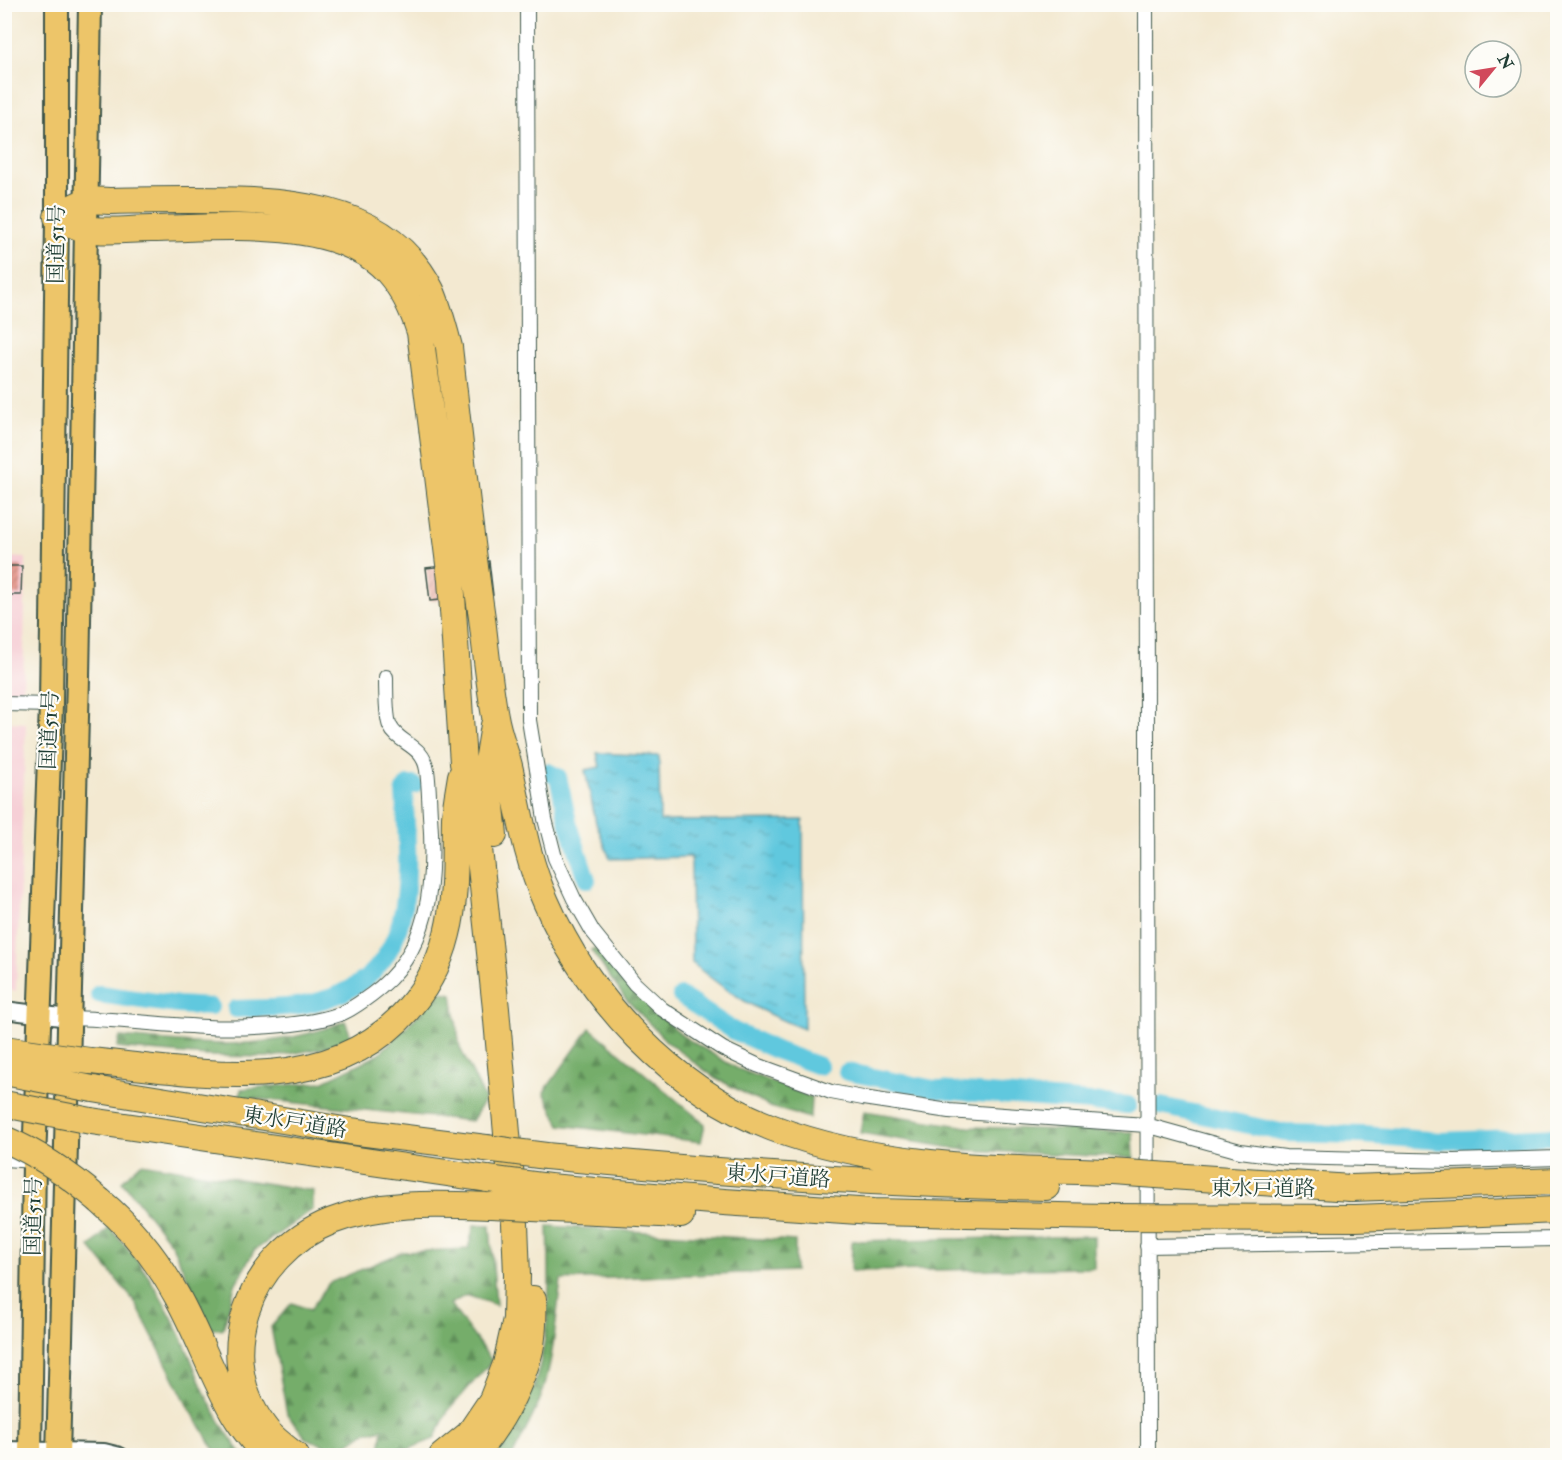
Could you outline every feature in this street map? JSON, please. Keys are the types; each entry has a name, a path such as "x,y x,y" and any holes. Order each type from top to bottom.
{"highway":[{"name":"国道51号","path":"30,1452 34,1161 51,705 57,217 57,4"},
{"name":"国道51号","path":"58,1453 78,666 90,4"},
{"path":"57,217 86,201 240,200 315,208 345,216 376,230 397,247 416,268 430,290 441,316 449,346 495,719 510,766 530,856 545,900 564,940 588,979 612,1011 642,1041 698,1088 730,1108 771,1128 810,1141 859,1152 944,1164 1023,1169 1111,1179 1351,1188 1557,1181"},
{"path":"57,217 85,230 242,228 288,230 319,235 344,242 369,255 387,271 414,313 424,354 451,580 463,763 475,811 515,1224 517,1275 513,1330 506,1364 492,1400 469,1434 442,1455"},
{"path":"473,1455 501,1418 530,1352 533,1303 531,1228 522,1114 488,768 495,719"},
{"path":"4,1049 213,1074 243,1074 293,1070 334,1060 371,1042 414,1003 432,974 443,949 453,896 455,815 463,763"},
{"name":"東水戸道路","path":"4,1072 350,1131 546,1156 720,1172 945,1186 1111,1179"},
{"name":"東水戸道路","path":"4,1104 91,1121 488,1179 551,1198 724,1218 873,1222 945,1215 1108,1218 1356,1218 1557,1210"},
{"path":"4,1139 44,1158 70,1176 128,1226 160,1268 178,1297 233,1413 266,1455"},
{"path":"296,1455 268,1431 255,1410 245,1388 241,1362 241,1337 251,1296 274,1259 291,1244 331,1221 383,1207 422,1204 491,1206 551,1198"}],"street":[{"path":"527,4 528,720 545,819 555,858 593,932 636,984 662,1009 723,1049 757,1065 831,1092 873,1100 949,1111 1146,1125 1240,1151 1284,1157 1454,1161 1557,1158"},
{"path":"1146,4 1148,1455"},
{"path":"4,1010 69,1018 255,1027 314,1020 340,1013 381,988 400,968 414,946 424,916 432,879 426,767 417,750 389,726 386,677"},
{"path":"4,704 51,705"},
{"path":"4,1159 34,1161"},
{"path":"1147,1246 1557,1239"},
{"path":"4,1450 58,1453 104,1452 120,1455"}],"shaded area":[{"path":"5,557 26,558 23,696 5,696"},
{"path":"5,722 26,723 16,991 4,989"}],"green space":[{"path":"595,948 632,990 684,1037 736,1068 811,1097 810,1118 770,1107 714,1077 667,1042 624,997 591,950"},
{"path":"441,992 452,994 460,1048 485,1099 472,1121 240,1097 241,1089 322,1082 378,1055"},
{"path":"345,1021 351,1036 324,1048 272,1057 206,1056 117,1048 120,1037 234,1044 261,1042 317,1031"},
{"path":"590,1028 705,1124 701,1142 560,1125 544,1092"},
{"path":"864,1111 968,1127 1133,1132 1134,1158 965,1150 860,1133"},
{"path":"141,1163 313,1191 313,1209 254,1251 235,1285 223,1329 211,1329 172,1245 122,1181"},
{"path":"474,1225 490,1226 496,1305 466,1295 450,1304 492,1361 448,1411 434,1439 406,1450 380,1451 383,1429 364,1433 338,1451 306,1438 287,1414 271,1327 292,1303 310,1310 329,1283 403,1252 468,1249"},
{"path":"548,1226 795,1241 795,1271 561,1280 552,1350 540,1399 513,1455 494,1455 513,1431 527,1405 537,1377 544,1347 547,1317"},
{"path":"109,1228 140,1265 157,1291 173,1319 212,1407 226,1432 243,1455 218,1455 188,1406 135,1302 90,1247"},
{"path":"1094,1236 1094,1268 851,1271 852,1241"}],"water":[{"path":"597,753 659,756 660,821 803,820 804,1029 745,1001 718,984 692,963 691,857 610,859 596,823 585,770 600,767"}],"building":[{"path":"489,561 493,595 430,601 426,568"},
{"path":"4,566 22,566 21,595 4,595"}],"waterway":[{"path":"548,772 558,777 568,822 587,880"},
{"path":"236,1009 291,1007 323,1000 355,986 378,967 393,943 402,915 407,853 404,791 408,785 414,785"},
{"path":"99,994 210,1007"},
{"path":"681,996 734,1031 819,1066"},
{"path":"847,1072 939,1090 1128,1105"},
{"path":"1161,1106 1285,1133 1363,1135 1441,1141 1558,1136"}]}
